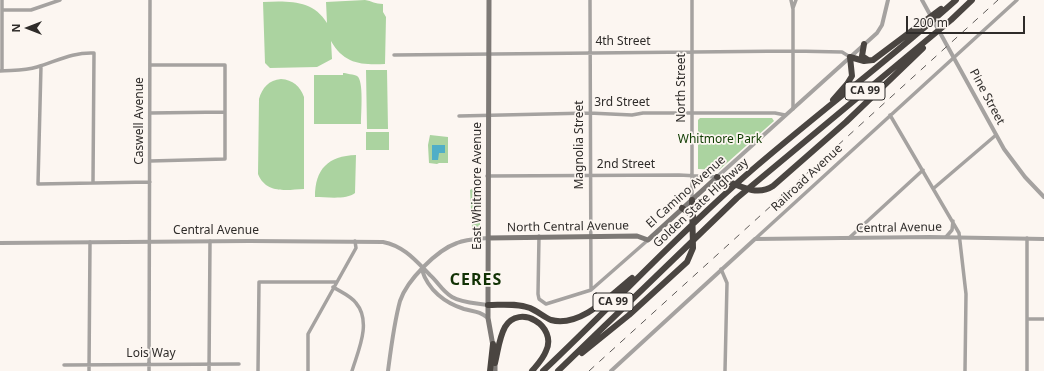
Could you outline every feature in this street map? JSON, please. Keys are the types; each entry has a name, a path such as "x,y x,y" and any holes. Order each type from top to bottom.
{"highway":[{"path":"850,57 861,61 869,61 878,57 955,0"},
{"name":"Golden State Highway","path":"543,371 652,262 684,234 726,193 913,39 955,0"},
{"name":"Golden State Highway","path":"559,371 683,248 757,180 951,20 972,0"},
{"path":"717,177 755,192 765,191 773,186 870,99 951,20"},
{"path":"864,44 862,56 864,59 869,61"},
{"path":"808,124 850,81 853,72 850,57"},
{"path":"559,371 629,315 687,262 693,248 692,200"},
{"path":"682,208 693,216"},
{"path":"488,305 516,304 530,308 550,319 561,322 572,321 585,315 652,262"},
{"path":"495,363 505,327 513,320 527,318 534,319 544,327 548,341 546,351 532,371"},
{"path":"490,371 493,344"}],"main road":[{"name":"East Whitmore Avenue","path":"489,0 487,176 488,318 496,371"},
{"name":"El Camino Avenue","path":"648,240 717,177"},
{"name":"North Central Avenue","path":"488,238 539,236 637,236 648,240"}],"street":[{"path":"2,0 1,71 19,70 41,66 73,54 94,53 93,182"},
{"path":"2,10 31,10 60,0"},
{"name":"Caswell Avenue","path":"149,371 150,0"},
{"name":"Magnolia Street","path":"590,0 591,290"},
{"name":"North Street","path":"692,0 692,200"},
{"path":"791,0 793,10 793,109"},
{"path":"793,10 796,0"},
{"name":"El Camino Avenue","path":"717,177 880,29 888,0"},
{"name":"Pine Street","path":"922,0 996,135 1017,167 1044,197"},
{"name":"Railroad Avenue","path":"611,371 1017,0"},
{"name":"4th Street","path":"394,55 793,51 842,52 850,57"},
{"path":"150,65 225,65 225,159 150,161"},
{"path":"41,66 38,184 150,182"},
{"path":"150,113 225,112"},
{"name":"3rd Street","path":"459,116 488,114 590,113 632,115 643,113 775,113 785,115"},
{"path":"890,115 953,220 960,237 966,294 965,371"},
{"path":"934,188 996,135"},
{"path":"848,239 923,170"},
{"name":"2nd Street","path":"487,176 590,175 717,177"},
{"path":"946,237 952,230 953,220"},
{"name":"El Camino Avenue","path":"539,236 539,299 543,302 552,303 591,290 648,240"},
{"name":"Central Avenue","path":"755,239 946,237 1044,238"},
{"path":"388,371 401,300 409,284 436,256 456,243 470,239 488,238"},
{"path":"1027,238 1027,371"},
{"path":"209,371 210,241"},
{"name":"Central Avenue","path":"0,243 210,241 383,242 408,253 422,269"},
{"path":"308,371 308,334 356,248 355,241"},
{"path":"89,371 90,242"},
{"path":"422,269 452,298 488,305"},
{"path":"422,269 425,280 439,296 452,305 466,310 476,311 488,318"},
{"path":"721,269 727,283 725,371"},
{"path":"258,371 259,282 336,282"},
{"path":"333,287 353,300 361,312 362,339 352,371"},
{"path":"1028,319 1044,319"},
{"name":"Lois Way","path":"64,365 239,364"}],"green space":[{"path":"365,0 383,4 383,12 386,17 385,64 354,62 347,59 336,49 331,41 332,59 317,67 270,68 265,63 263,2 291,2 307,6 321,15 327,23 326,2"},
{"path":"366,70 387,70 388,129 367,129"},
{"path":"343,73 357,76 361,84 361,124 314,124 314,75 343,75"},
{"path":"281,79 296,84 304,97 304,189 284,190 271,188 266,185 258,174 259,99 262,91 267,85 273,81"},
{"name":"Whitmore Park","path":"700,118 772,118 774,121 719,170 698,169 698,120"},
{"path":"366,132 389,132 389,150 366,150"},
{"path":"430,135 448,137 448,163 429,163 428,145"},
{"path":"356,155 355,193 347,197 315,197 317,179 325,166 338,158"},
{"path":"479,179 480,227 477,229 472,228 470,190 474,188"}],"water":[{"path":"432,145 445,145 445,153 439,153 438,160 432,160"}],"railway":[{"path":"589,371 998,0"}],"district":[{"name":"CERES","path":"476,280"}]}
